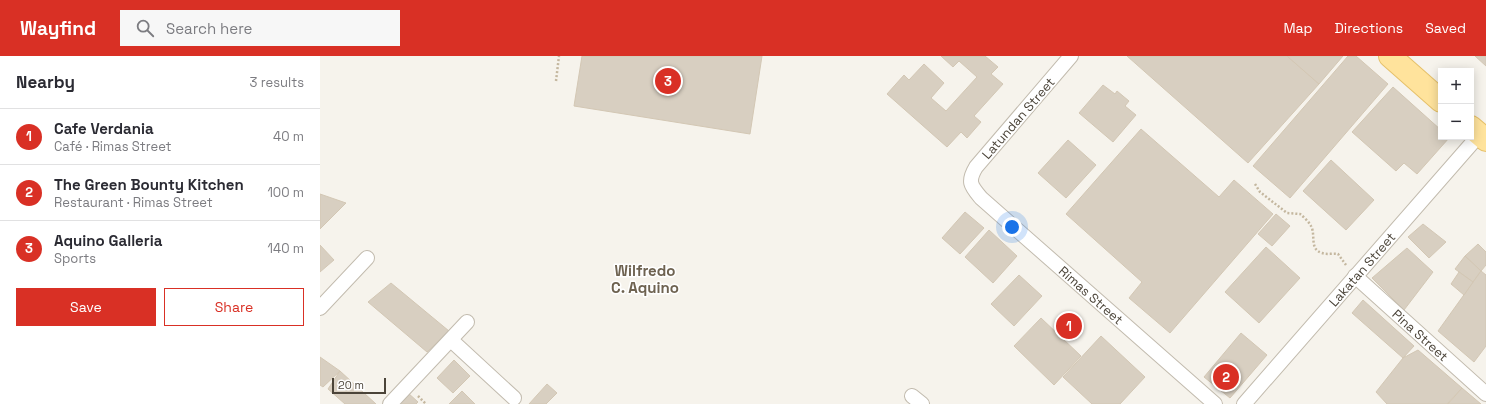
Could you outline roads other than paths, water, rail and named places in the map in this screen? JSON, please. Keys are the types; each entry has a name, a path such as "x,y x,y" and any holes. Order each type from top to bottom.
{"main road":[{"path":"1390,56 1438,98"}],"street":[{"name":"Latundan Street","path":"971,183 971,176 976,167 1071,56"},
{"name":"Lakatan Street","path":"1244,404 1479,134"},
{"name":"Rimas Street","path":"971,183 981,198 1215,404"},
{"path":"320,308 367,258"},
{"name":"Pina Street","path":"1355,276 1486,394"},
{"path":"390,404 467,322"},
{"path":"451,340 514,398"}],"place":[{"name":"Aquino Galleria","path":"668,81"},
{"name":"Cafe Verdania","path":"1069,326"},
{"name":"The Green Bounty Kitchen","path":"1226,377"}],"district":[{"name":"Wilfredo C. Aquino","path":"645,280"}]}
